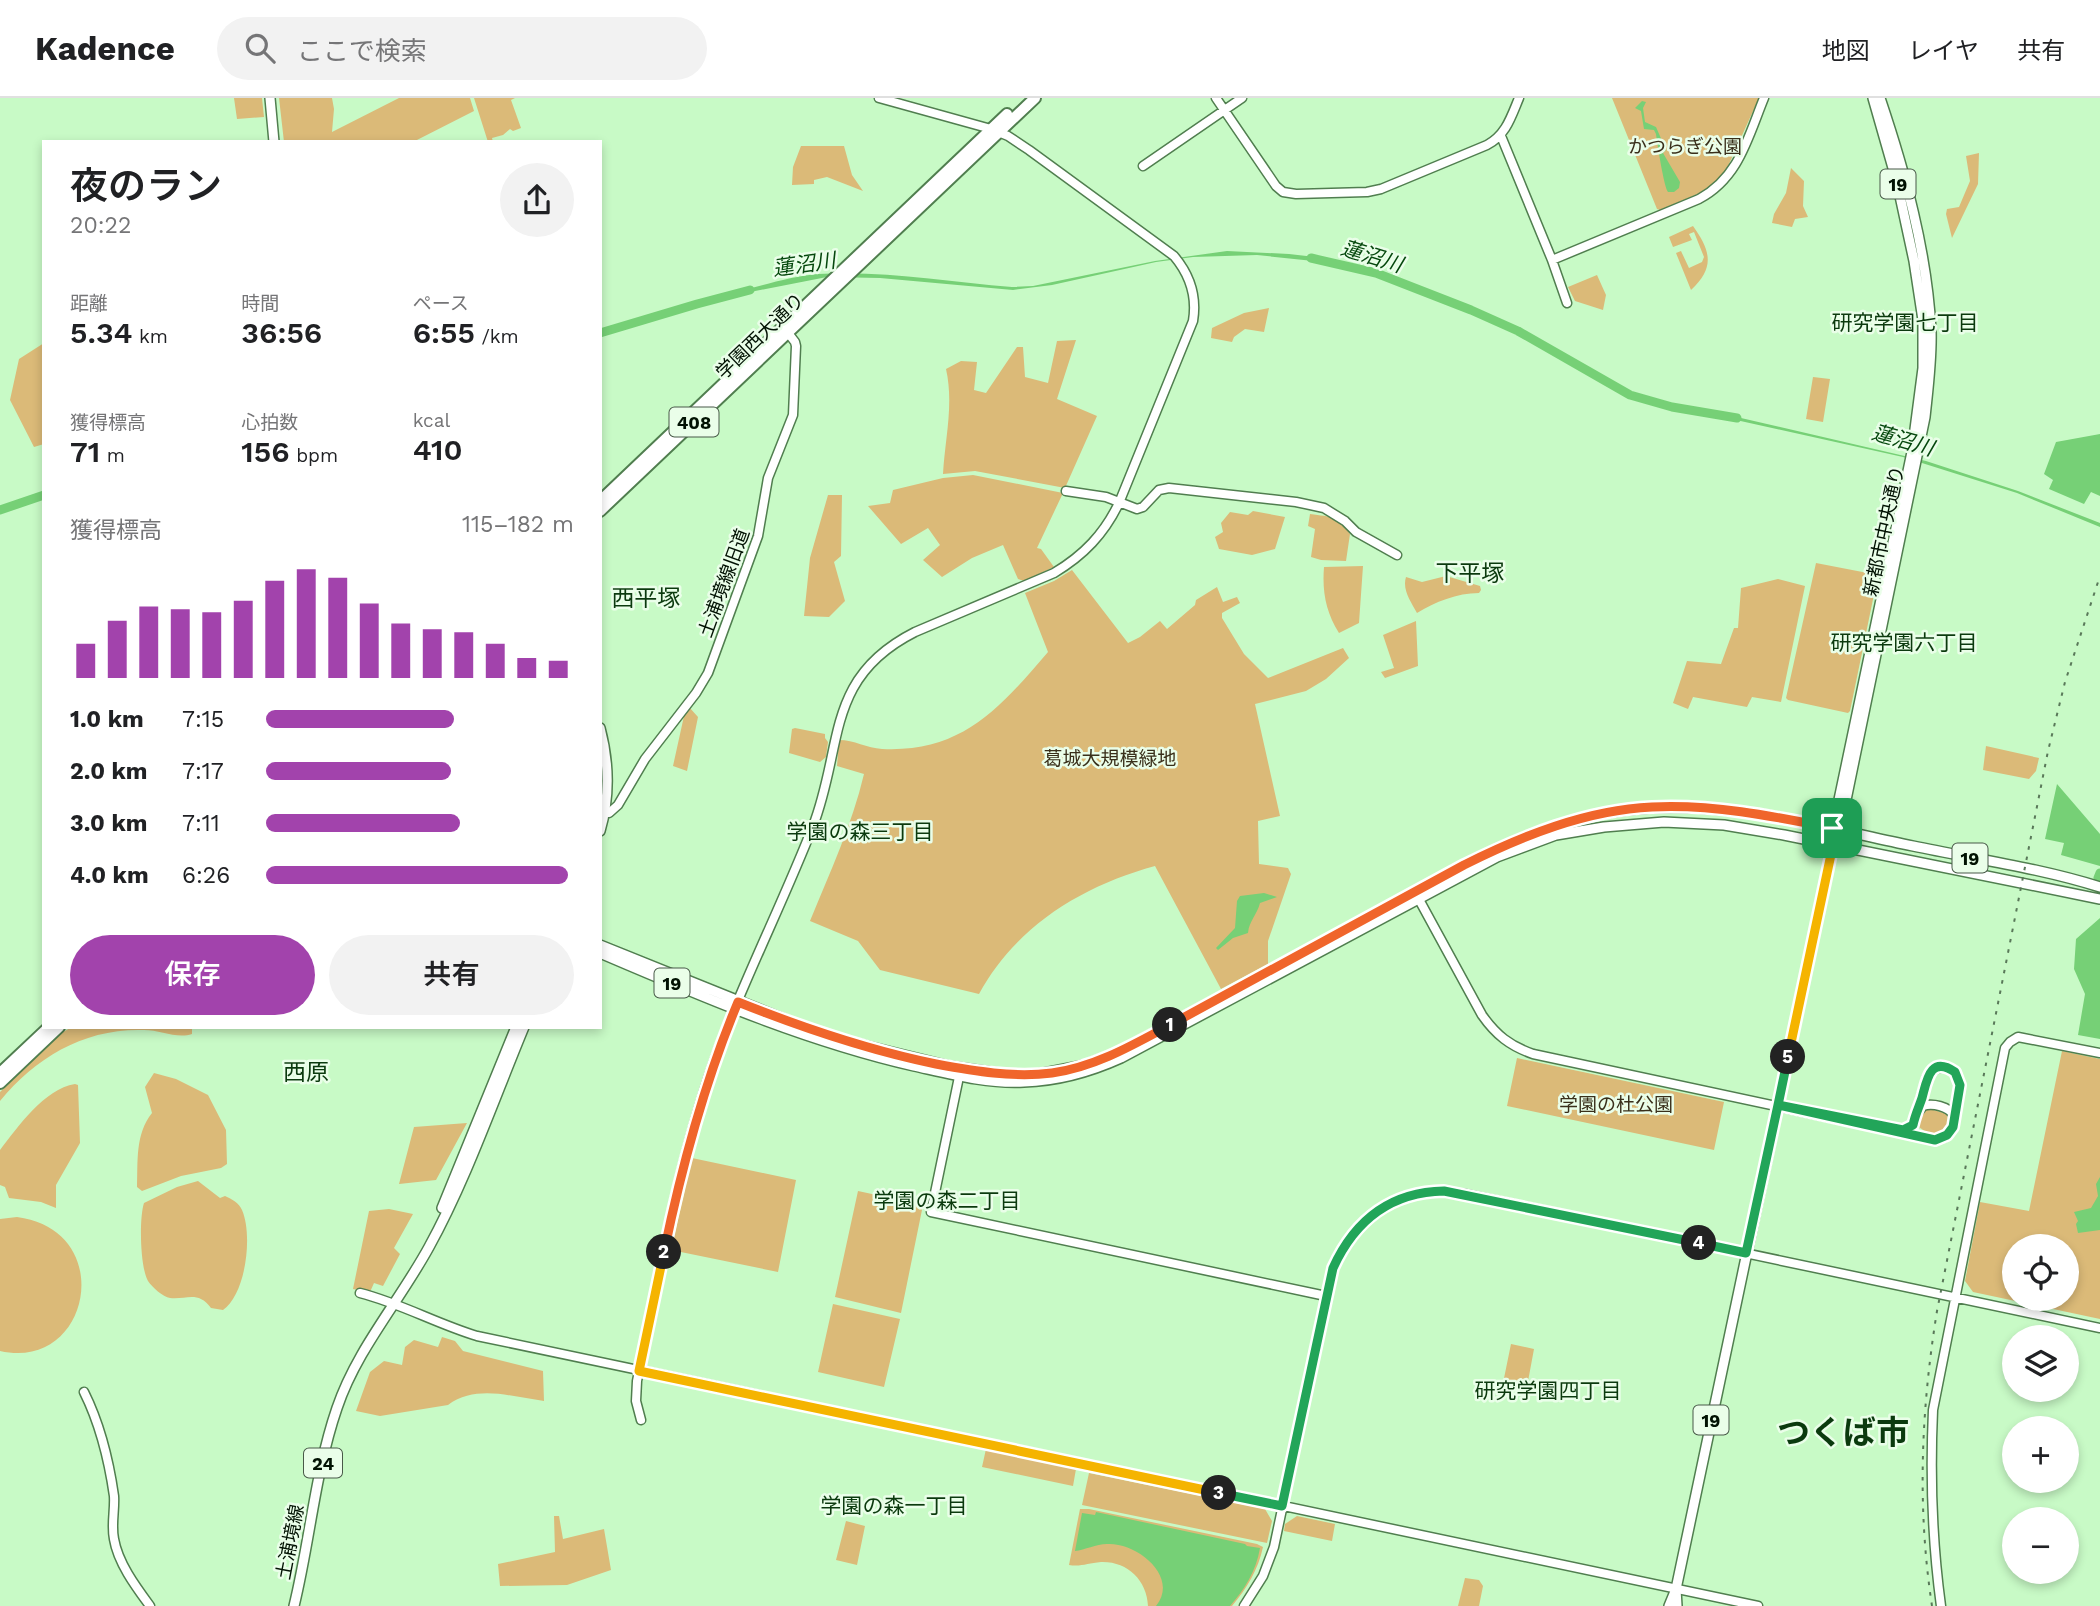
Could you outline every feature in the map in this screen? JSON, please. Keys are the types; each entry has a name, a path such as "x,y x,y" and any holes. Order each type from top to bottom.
{"highway":[{"name":"学園西大通り","path":"602,498 858,267 1024,98"},
{"name":"学園西大通り","path":"602,509 786,330 828,284 995,130 1035,98"},
{"path":"0,1073 47,1029"},
{"path":"0,1083 58,1029"}],"main road":[{"path":"270,98 274,140"},
{"name":"新都市中央通り","path":"1873,98 1902,201 1920,300 1923,368 1915,452"},
{"name":"新都市中央通り","path":"1669,1606 1676,1589 1833,845 1930,369 1928,302 1912,210 1880,98"},
{"path":"602,739 607,766 602,813"},
{"name":"19","path":"602,954 826,1036 1004,1082 1035,1082 1070,1076 1103,1066 1141,1048 1509,844 1603,814 1650,807 1701,807 1758,814 1836,828 2100,887"},
{"name":"19","path":"1416,895 1489,861 1556,835 1620,825 1670,822 1724,825 2100,899"},
{"name":"19","path":"602,946 737,1005"},
{"name":"24","path":"417,1267 515,1029"},
{"name":"24","path":"394,1304 450,1205 523,1029"},
{"name":"土浦境線","path":"294,1606 337,1409 352,1371 376,1328 394,1304"},
{"name":"新都市中央通り","path":"1676,1589 1677,1606"}],"street":[{"path":"641,1420 636,1393 639,1371 688,1146 710,1072 814,824 823,797 840,717 860,678 880,655 907,636 1041,580 1071,563 1099,536 1119,503 1193,321 1192,288 1180,263 1029,150 995,130 879,98"},
{"path":"1216,98 1276,186 1289,194 1350,193 1381,189 1487,145 1501,136 1519,98"},
{"path":"1143,166 1242,98"},
{"path":"1552,260 1699,199 1718,187 1735,166 1764,98"},
{"path":"1501,136 1567,303"},
{"name":"土浦境線旧道","path":"602,813 612,812 618,805 649,753 700,687 713,662 726,619 758,536 770,472 792,421 796,353 795,342 786,330"},
{"path":"1066,491 1106,497 1140,508 1159,490 1169,488 1296,502 1324,508 1356,533 1396,555"},
{"path":"1416,895 1482,1015 1509,1044 1534,1054 1778,1105 1908,1128 1929,1139 1947,1135 1953,1127 1960,1085 1958,1076 1950,1068 1936,1068 1927,1077 1914,1122 1908,1128"},
{"path":"1941,1606 1933,1541 1933,1410 2005,1048 2018,1037 2100,1053"},
{"path":"960,1072 932,1212 1326,1296"},
{"path":"1908,1128 1925,1105 1947,1109 1954,1116"},
{"path":"1908,1128 1929,1139"},
{"path":"1244,1606 1259,1584 1269,1560 1326,1296 1342,1247 1367,1218 1386,1204 1422,1191 1465,1194 2100,1328"},
{"path":"360,1293 477,1336 1758,1606"},
{"path":"84,1392 97,1421 111,1485 115,1544 127,1570 150,1606"}],"green space":[{"path":"234,98 262,98 264,117 237,119"},
{"path":"279,98 332,98 332,132 399,98 470,98 474,111 417,140 284,140"},
{"path":"474,98 515,98 511,100 521,128 513,131 510,129 503,135 487,140"},
{"name":"かつらぎ公園","path":"1612,98 1759,98 1724,175 1707,190 1660,210 1657,209"},
{"path":"801,146 844,146 852,175 863,191 827,177 814,180 814,184 792,185 793,167"},
{"path":"1979,153 1978,184 1952,238 1947,209 1959,207 1970,181 1966,156"},
{"path":"1791,168 1804,181 1803,206 1808,217 1795,219 1792,227 1772,223 1786,193"},
{"path":"1693,226 1704,243 1708,259 1704,274 1691,290 1676,253 1681,251 1689,268 1702,262 1704,257 1694,232 1689,234 1692,240 1673,247 1669,237"},
{"path":"1597,275 1606,295 1603,310 1575,301 1568,287"},
{"path":"1269,308 1264,332 1245,329 1234,337 1232,342 1211,338 1212,328 1244,313"},
{"path":"1076,340 1057,399 1097,416 1065,488 975,471 943,474 949,408 946,369 961,361 977,362 974,390 986,393 1017,347 1023,347 1025,377 1048,383 1057,341"},
{"path":"42,344 42,445 34,447 10,400 19,359"},
{"path":"1813,377 1830,379 1823,422 1806,419"},
{"path":"973,475 1063,493 1037,548 1041,549 1054,567 1024,581 1018,579 1003,545 972,558 942,577 923,560 940,545 928,528 901,544 868,506 890,503 893,490 943,478"},
{"path":"828,495 842,495 841,556 834,562 845,601 829,617 804,616 810,558"},
{"path":"1253,511 1285,517 1275,549 1252,555 1219,549 1215,537 1223,532 1221,523 1230,512 1248,515"},
{"path":"1310,514 1333,518 1350,534 1346,561 1311,557 1315,529 1308,526"},
{"path":"1816,563 1878,575 1848,713 1786,698"},
{"path":"1363,566 1359,623 1339,633 1326,602 1324,567"},
{"name":"葛城大規模緑地","path":"1072,570 1128,643 1160,621 1167,629 1195,605 1196,600 1217,587 1223,602 1237,597 1240,603 1222,613 1222,618 1244,654 1268,678 1343,648 1349,658 1326,679 1306,691 1255,704 1280,816 1258,821 1259,864 1288,868 1291,874 1268,941 1268,964 1221,989 1155,866 1102,885 1054,912 1012,948 979,994 880,970 858,941 810,921 847,830 864,774 837,766 839,740 882,749 910,748 957,735 977,723 1013,691 1048,652 1025,593"},
{"path":"1446,576 1480,586 1481,590 1479,593 1446,599 1417,613 1406,591 1406,577 1422,582"},
{"path":"1778,579 1805,586 1781,702 1752,697 1747,707 1693,697 1688,709 1673,703 1687,661 1721,664 1734,628 1738,628 1741,588"},
{"path":"1416,621 1418,666 1385,678 1381,672 1394,668 1383,635"},
{"path":"689,707 698,717 687,771 673,766 684,716 681,715"},
{"path":"792,729 825,734 828,742 826,757 820,762 789,753"},
{"path":"1986,746 2039,758 2036,771 2029,779 1983,770"},
{"path":"68,1029 192,1029 192,1034 186,1035 150,1030 122,1031 82,1040 63,1048 29,1071 0,1101 0,1092"},
{"path":"2062,1051 2100,1059 2100,1319 2062,1311 2079,1311 2079,1234 2002,1234 2002,1298 1973,1292 1965,1281 1980,1202 2029,1211"},
{"name":"学園の杜公園","path":"1517,1058 1724,1102 1714,1150 1507,1106"},
{"path":"154,1073 176,1079 208,1095 226,1130 227,1164 221,1168 181,1176 142,1191 137,1187 140,1139 152,1113 145,1087"},
{"path":"78,1085 80,1143 56,1185 56,1208 41,1202 9,1198 5,1187 0,1185 0,1150 42,1101 64,1087"},
{"path":"1927,1108 1947,1114 1949,1125 1943,1132 1930,1135 1919,1127 1920,1112"},
{"path":"467,1123 436,1180 399,1184 414,1127"},
{"path":"692,1158 796,1180 778,1272 671,1250"},
{"path":"198,1181 220,1198 225,1196 237,1203 245,1221 247,1248 242,1278 231,1302 223,1310 211,1308 197,1297 164,1296 148,1281 143,1265 141,1231 144,1203 177,1187"},
{"path":"858,1191 923,1205 901,1313 835,1297"},
{"path":"389,1209 413,1214 394,1248 400,1254 383,1286 374,1283 370,1292 353,1289 369,1211"},
{"path":"17,1217 49,1227 70,1246 80,1271 80,1297 72,1321 55,1341 31,1352 0,1351 0,1219"},
{"path":"833,1304 900,1319 884,1387 818,1372"},
{"path":"442,1337 455,1341 463,1351 543,1371 544,1401 483,1393 459,1399 448,1405 380,1416 356,1411 370,1372 384,1361 402,1365 405,1347 414,1340 438,1347"},
{"path":"1511,1344 1534,1349 1526,1392 1523,1393 1502,1388"},
{"path":"986,1449 1076,1469 1073,1486 982,1467"},
{"path":"1089,1473 1265,1509 1272,1521 1267,1543 1082,1505"},
{"path":"1080,1509 1263,1547 1251,1578 1232,1606 1148,1606 1140,1580 1127,1569 1101,1562 1069,1565"},
{"path":"554,1516 559,1516 563,1539 604,1529 611,1570 567,1585 500,1586 498,1564 555,1552"},
{"path":"1297,1516 1335,1524 1332,1541 1284,1531 1285,1524"},
{"path":"846,1521 865,1526 857,1565 836,1560"},
{"path":"1465,1578 1479,1580 1483,1586 1479,1606 1458,1606"}],"shaded area":[{"path":"1642,101 1646,102 1643,108 1645,122 1656,127 1666,150 1663,153 1680,182 1679,188 1674,192 1668,192 1666,188 1656,134 1654,130 1644,129 1641,111 1635,108"},
{"path":"1227,251 1324,258 1323,262 1257,255 1193,257 1156,262 1052,285 1013,290 880,278 827,277 740,294 739,291 798,277 842,273 1012,287 1033,286 1155,261"},
{"path":"1728,415 1926,461 2018,491 2100,523 2100,527 2017,493 1903,457 1727,418"},
{"path":"2100,434 2100,496 2091,492 2084,504 2049,489 2053,480 2044,474 2056,442"},
{"path":"2057,784 2100,834 2100,866 2061,855 2064,843 2045,839"},
{"path":"1264,893 1277,897 1260,903 1248,933 1233,938 1218,950 1216,948 1235,928 1237,901 1240,896"},
{"path":"2100,918 2100,1039 2078,1035 2085,994 2074,969 2076,939"},
{"path":"2100,1177 2100,1230 2078,1233 2078,1221 2074,1212 2091,1208 2098,1196 2096,1184"},
{"path":"1096,1512 1260,1548 1256,1564 1230,1606 1156,1606 1162,1595 1163,1583 1159,1573 1142,1555 1118,1545 1107,1544 1075,1551 1082,1513 1095,1515"}],"waterway":[{"name":"蓮沼川","path":"1311,258 1376,273 1471,310 1518,331 1630,395 1672,407 1737,418"},
{"name":"蓮沼川","path":"602,332 750,290"},
{"name":"蓮沼川","path":"0,510 42,496"},
{"path":"2098,878 2100,873"}],"railway":[{"path":"1932,1606 1924,1532 1923,1458 1927,1385 1937,1311 2048,751 2065,682 2100,576"}],"district":[{"name":"研究学園七丁目","path":"1905,322"},
{"name":"下平塚","path":"1470,573"},
{"name":"西平塚","path":"646,598"},
{"name":"研究学園六丁目","path":"1904,642"},
{"name":"学園の森三丁目","path":"860,831"},
{"name":"西原","path":"306,1072"},
{"name":"学園の森二丁目","path":"947,1200"},
{"name":"研究学園四丁目","path":"1548,1390"},
{"name":"つくば市","path":"1843,1432"},
{"name":"学園の森一丁目","path":"894,1505"}],"route":[{"path":"1832,828 1787,818 1701,807 1650,807 1581,819 1509,844 1464,865 1119,1052 1101,1060 1053,1073 1004,1074 930,1062 826,1036 738,1002 710,1072 688,1146 639,1371 1282,1506 1333,1268 1342,1247 1367,1218 1386,1204 1422,1191 1444,1191 1746,1253 1778,1105 1899,1131 1913,1125 1928,1074 1936,1068 1947,1067 1955,1072 1960,1082 1950,1132 1935,1140 1778,1105 1833,845 1840,829 1832,828"}]}
